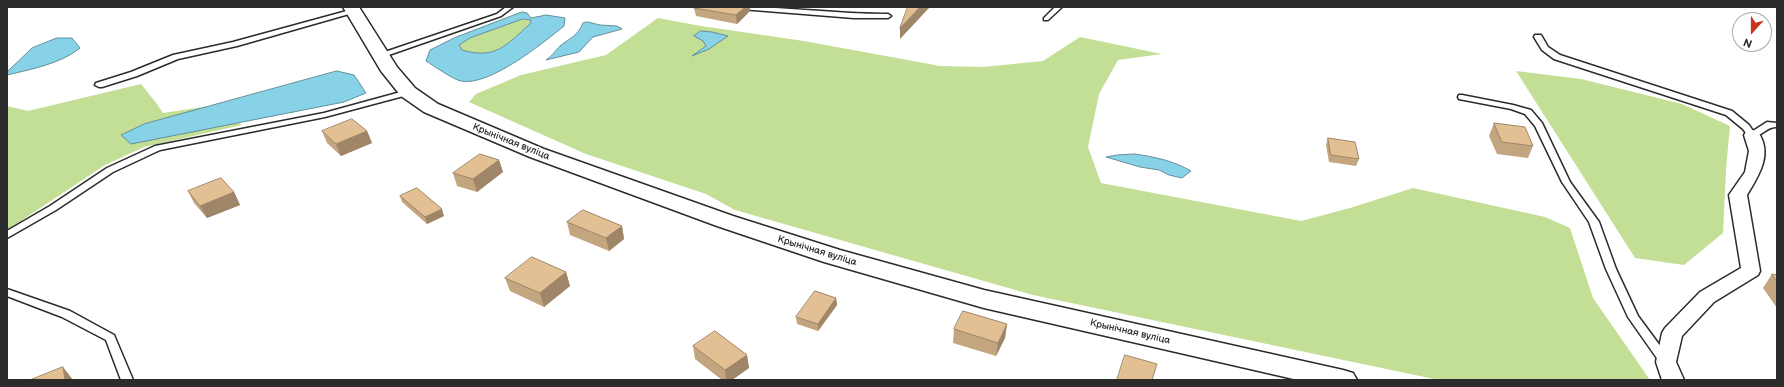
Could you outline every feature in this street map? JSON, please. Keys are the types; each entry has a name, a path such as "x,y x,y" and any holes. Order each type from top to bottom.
{"street":[{"name":"Крынічная вуліца","path":"352,9 390,71 408,92 431,108 537,153 725,221 832,256 984,299 1343,380"},
{"path":"1673,380 1666,362 1672,333 1707,297 1752,271 1738,195 1753,172 1756,151 1752,135"}],"lane":[{"path":"380,55 499,15 510,7"},
{"path":"741,7 854,16 888,16"},
{"path":"1046,19 1059,7"},
{"path":"99,85 134,74 176,57 234,44 352,9"},
{"path":"1538,37 1545,48 1557,56 1729,113 1746,127 1752,135 1770,124 1777,125"},
{"path":"7,235 53,208 110,170 158,148 325,114 408,92"},
{"path":"1462,97 1513,107 1528,112 1539,125 1566,182 1594,222 1611,269 1633,317 1666,362"},
{"path":"7,292 66,314 110,338 127,380"}],"green space":[{"path":"658,18 701,26 804,41 940,66 983,67 1043,61 1080,37 1162,54 1118,60 1099,94 1088,147 1101,183 1301,221 1350,208 1413,188 1545,217 1570,228 1593,298 1650,380 1439,380 1033,295 735,210 706,194 586,154 469,102 476,94 521,75 606,55"},
{"path":"523,19 531,20 530,24 500,49 492,52 473,53 461,50 458,44 470,38"},
{"path":"1516,71 1581,79 1682,104 1730,126 1723,233 1684,265 1635,258"},
{"path":"141,84 163,113 230,103 233,120 242,125 144,147 105,165 7,230 7,106 28,111"}],"water":[{"path":"522,12 527,13 531,18 546,15 565,18 564,26 530,52 500,71 473,81 458,80 426,61 430,50 454,38","holes":["523,19 531,20 530,24 507,44 492,52 474,53 462,50 459,45 470,38"]},
{"path":"588,22 600,25 617,26 622,29 593,37 579,52 546,60 560,46 576,34 583,23"},
{"path":"701,31 728,36 709,49 692,56 706,46 703,41 694,36"},
{"path":"57,38 72,38 80,48 72,54 55,62 7,75 7,72 32,48"},
{"path":"337,71 354,75 366,93 344,102 131,144 121,135 144,124"},
{"path":"1135,154 1164,160 1191,171 1182,178 1169,175 1159,170 1140,167 1106,157"}],"building":[{"path":"745,7 736,15 694,8"},
{"path":"908,7 920,7 900,28"},
{"path":"352,119 367,131 336,144 322,131"},
{"path":"1494,123 1525,127 1533,146 1502,142"},
{"path":"1328,138 1355,142 1359,159 1331,155"},
{"path":"480,154 499,160 473,179 453,173"},
{"path":"221,178 234,192 200,206 188,191"},
{"path":"417,188 442,209 425,217 400,196"},
{"path":"583,210 622,226 606,238 567,222"},
{"path":"532,257 566,272 540,293 505,278"},
{"path":"1772,274 1777,275 1777,281"},
{"path":"815,291 836,298 818,324 796,317"},
{"path":"963,311 1007,324 998,343 954,329"},
{"path":"715,331 747,355 725,370 693,346"},
{"path":"1125,355 1157,364 1152,380 1117,380"},
{"path":"63,367 65,380 30,380"}]}
